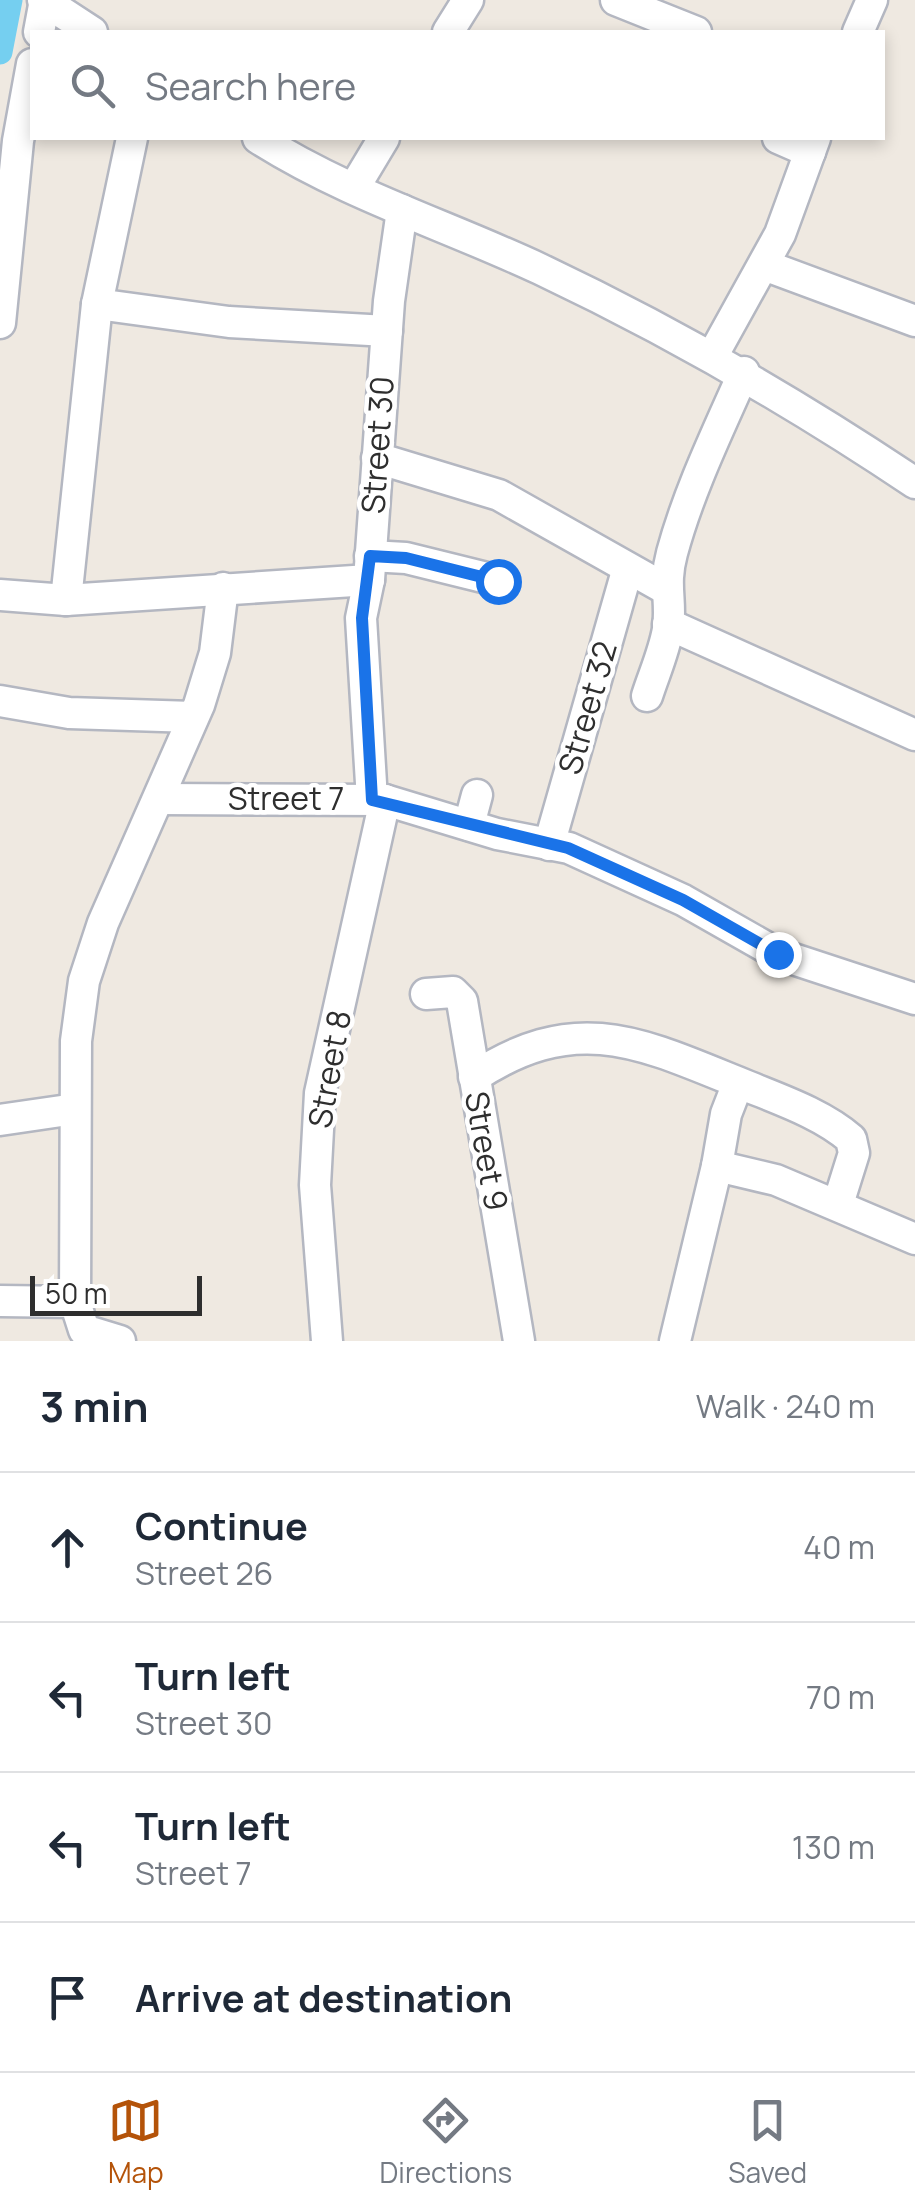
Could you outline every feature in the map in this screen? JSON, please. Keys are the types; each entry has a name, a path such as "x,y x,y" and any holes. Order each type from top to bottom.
{"street":[{"path":"38,30 44,0 89,30"},
{"path":"449,30 468,0"},
{"path":"616,0 691,30"},
{"path":"859,30 872,0"},
{"path":"0,323 18,141 30,75"},
{"path":"66,600 97,304 132,140"},
{"path":"261,140 308,168 536,267 713,355 915,483"},
{"path":"354,188 383,140"},
{"path":"713,355 764,266 813,145 788,140"},
{"name":"Street 30","path":"378,800 362,618 387,331 402,210"},
{"path":"764,266 915,321"},
{"path":"97,304 229,322 387,331"},
{"path":"646,696 668,624 664,588 698,475 744,372"},
{"path":"377,458 499,495 626,571 664,588"},
{"path":"0,596 66,600 223,588 369,568 406,558 498,581"},
{"name":"Street 32","path":"549,845 626,571"},
{"path":"120,1341 84,1330 75,1302 76,1041 84,981 103,924 193,717 215,653 223,588"},
{"path":"668,624 915,735"},
{"path":"0,701 69,714 193,717"},
{"path":"469,825 477,795"},
{"name":"Street 7","path":"159,799 378,800 549,845 634,876 778,954 915,999"},
{"name":"Street 8","path":"327,1341 315,1185 320,1093 378,800"},
{"name":"Street 9","path":"426,994 461,996 519,1341"},
{"path":"474,1077 512,1052 590,1037 631,1042 670,1054 810,1114 852,1139 854,1153 838,1204"},
{"path":"675,1341 726,1114 738,1083"},
{"path":"0,1120 75,1109"},
{"path":"717,1166 750,1171 838,1204 915,1240"},
{"path":"0,1301 75,1302"}],"waterway":[{"path":"0,52 10,0"}],"route":[{"path":"498,581 406,558 370,556 362,618 372,800 385,800 497,834 568,848 683,900 778,954"}]}
